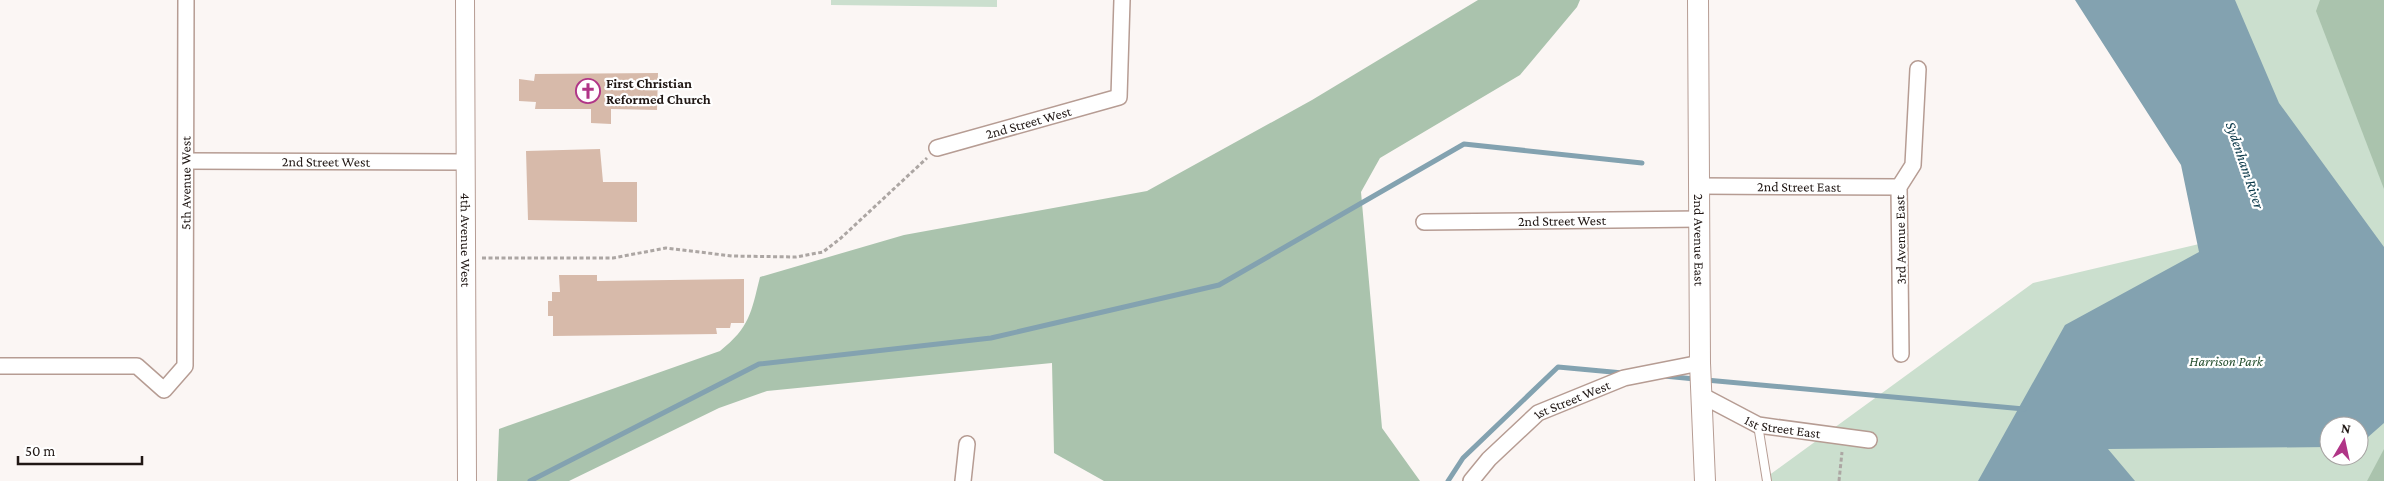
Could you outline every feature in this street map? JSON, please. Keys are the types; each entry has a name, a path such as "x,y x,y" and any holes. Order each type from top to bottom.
{"main road":[{"name":"2nd Avenue East","path":"1698,0 1700,363 1705,481"}],"street":[{"name":"5th Avenue West","path":"0,366 138,366 164,390 185,366 186,0"},
{"name":"4th Avenue West","path":"465,0 467,481"},
{"name":"2nd Street West","path":"937,148 1119,97 1122,0"},
{"name":"3rd Avenue East","path":"1901,354 1899,186 1913,165 1918,69"},
{"name":"2nd Street West","path":"186,162 466,162"},
{"name":"2nd Street East","path":"1700,186 1899,186"},
{"name":"2nd Street West","path":"1424,222 1700,219"},
{"name":"1st Street West","path":"1471,481 1489,459 1538,413 1624,378 1700,363"},
{"name":"1st Street East","path":"1701,395 1758,425 1869,440"},
{"path":"963,481 967,444"}],"lane":[{"path":"1758,425 1767,481"}],"path":[{"path":"466,258 613,258 666,248 741,256 796,257 823,252 841,238 937,148"},
{"path":"1839,481 1843,436"}],"green space":[{"path":"831,0 997,0 997,7 831,5"},
{"path":"1478,0 1580,0 1577,7 1520,75 1380,158 1361,192 1382,428 1420,481 1104,481 1054,453 1052,363 767,391 719,408 569,481 497,481 499,429 720,351 738,334 748,318 760,277 904,235 1147,191 1312,100"},
{"name":"Harrison Park","path":"2154,0 2384,0 2384,481 1768,481 1768,476 2033,283 2229,237"},
{"path":"2320,0 2384,0 2384,189 2316,11"},
{"path":"2384,449 2384,481 2367,481"}],"water":[{"name":"Harrison Park","path":"2075,0 2235,0 2279,103 2384,247 2384,423 2369,436 2369,416 2319,416 2319,447 2108,449 2135,481 1978,481 2065,325 2199,252 2181,165"}],"building":[{"name":"First Christian Reformed Church","path":"658,73 657,110 611,109 611,124 591,123 591,109 535,109 536,102 519,101 519,79 534,81 535,74"},
{"path":"600,149 603,182 637,182 637,222 528,220 526,151"},
{"path":"559,275 597,275 597,281 744,279 744,323 731,323 730,328 716,328 717,334 553,336 553,316 548,316 548,301 552,301 552,292 560,292"}],"waterway":[{"path":"530,481 759,364 991,338 1219,285 1464,144 1642,163"},
{"path":"1448,481 1463,458 1558,367 1623,373"},
{"path":"1664,376 1695,379"},
{"path":"1706,380 2024,409"}],"place":[{"name":"First Christian Reformed Church","path":"588,91"}],"water label":[{"name":"Sydenham River","path":"2245,165"}]}
